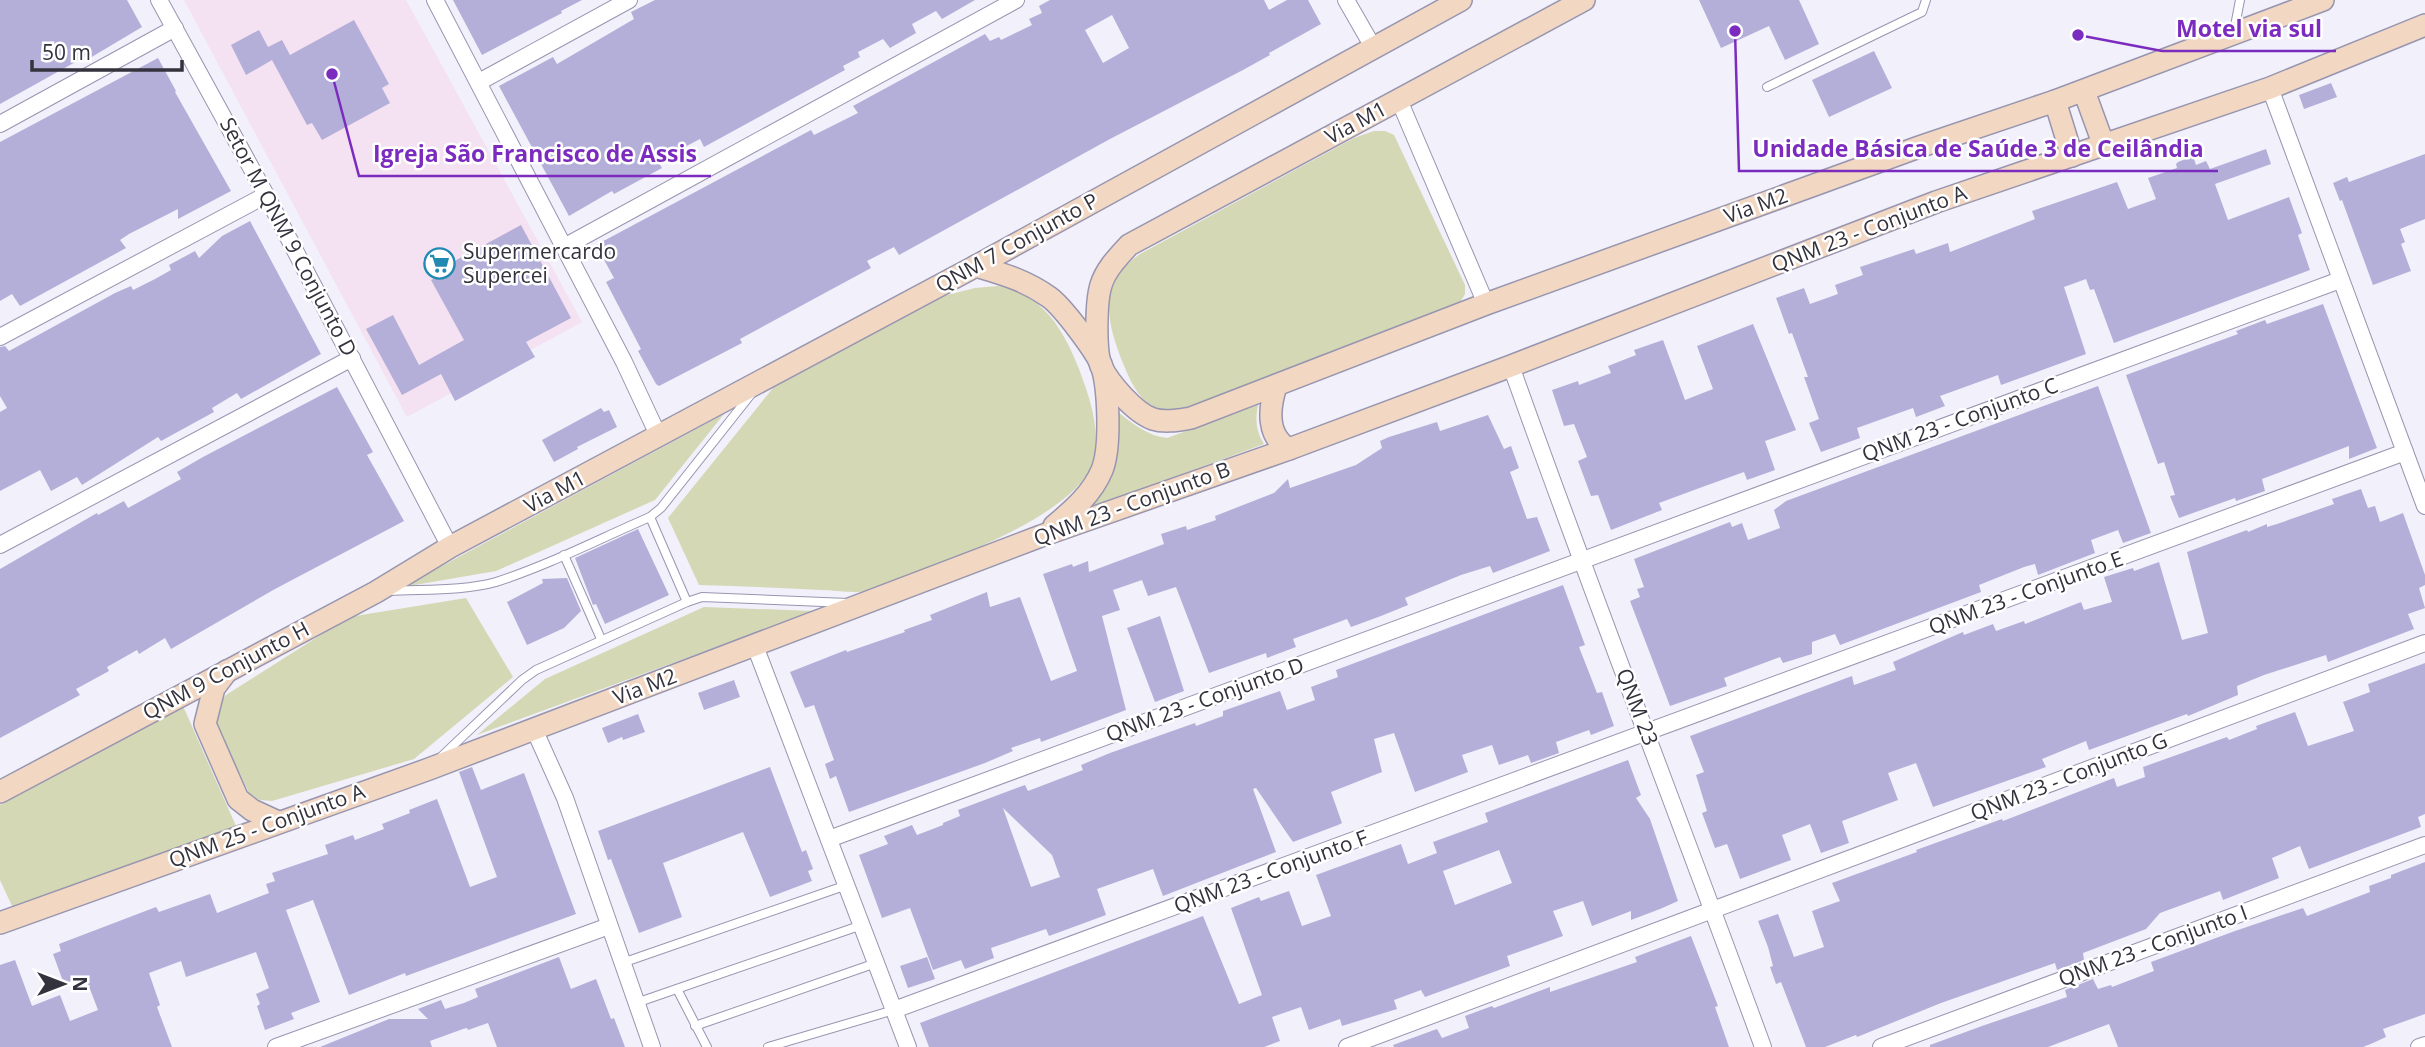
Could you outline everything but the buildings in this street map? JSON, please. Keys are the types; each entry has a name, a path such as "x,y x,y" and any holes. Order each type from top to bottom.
{"main road":[{"name":"QNM 7 Conjunto P","path":"659,437 1461,0"},
{"name":"Via M1","path":"1101,364 1097,323 1101,284 1112,263 1129,246 1584,0"},
{"name":"Via M2","path":"976,266 1022,280 1051,298 1067,313 1120,393 1136,409 1153,419 1172,421 1191,418 1486,304 1919,147 2084,91 2323,0"},
{"path":"2270,88 2425,25"},
{"name":"QNM 23 - Conjunto A","path":"1511,366 1936,202 2270,88"},
{"path":"2084,91 2104,146"},
{"path":"2055,101 2072,156"},
{"path":"1041,536 1077,507 1102,469 1107,444 1108,415 1101,364"},
{"name":"QNM 23 - Conjunto B","path":"755,646 1041,536 1289,449 1511,366"},
{"path":"1276,386 1270,408 1271,424 1275,438 1289,449"},
{"name":"Via M1","path":"450,547 659,437"},
{"name":"QNM 9 Conjunto H","path":"0,792 376,592 450,547"},
{"name":"Via M2","path":"534,729 755,646"},
{"path":"228,670 214,688 205,724 238,799 252,810 278,822"},
{"name":"QNM 25 - Conjunto A","path":"0,923 534,729"}],"street":[{"name":"Setor M QNM 9 Conjunto D","path":"159,0 266,195 450,547"},
{"path":"435,0 624,362 659,437"},
{"path":"479,82 629,0"},
{"path":"564,247 1016,0"},
{"path":"1346,0 1373,47"},
{"path":"0,124 175,28"},
{"path":"2270,88 2425,506"},
{"path":"1399,100 1486,304"},
{"path":"0,337 266,195"},
{"name":"QNM 23 - Conjunto C","path":"1580,561 2340,280"},
{"path":"0,545 352,358"},
{"name":"QNM 23","path":"1511,366 1580,561 1763,1047"},
{"name":"QNM 23 - Conjunto E","path":"1647,733 2405,452"},
{"name":"QNM 23 - Conjunto D","path":"830,839 1580,561"},
{"name":"QNM 23 - Conjunto G","path":"1347,1047 2425,643"},
{"path":"755,646 908,1047"},
{"path":"534,729 565,798 652,1047"},
{"name":"QNM 23 - Conjunto F","path":"894,1010 1647,733"},
{"name":"QNM 23 - Conjunto I","path":"1881,1047 2425,845"},
{"path":"276,1047 609,926"},
{"path":"2419,1047 2425,1045"}],"lane":[{"path":"1767,87 1922,12 1926,0"},
{"path":"2234,34 2240,0"},
{"path":"376,592 474,586 495,582 650,517 661,508 762,380"},
{"path":"650,517 687,602"},
{"path":"564,555 601,639"},
{"path":"429,769 522,680 536,670 687,602 702,597 865,604"},
{"path":"622,963 847,885"},
{"path":"636,1003 862,925"},
{"path":"695,1026 876,963"},
{"path":"677,989 707,1047"},
{"path":"768,1047 894,1010"}],"shaded area":[{"path":"184,0 406,0 582,322 407,417"}],"green space":[{"path":"1374,131 1385,131 1394,135 1465,285 1465,294 1458,306 1184,410 1150,405 1132,383 1112,331 1109,303 1117,277 1140,254 1354,138"},
{"path":"998,286 1028,297 1049,316 1066,340 1079,369 1091,404 1096,442 1091,466 1080,484 1062,501 1038,517 985,545 868,591 699,585 668,518 773,388 943,296 975,288"},
{"path":"1258,405 1257,425 1264,444 1090,508 1106,486 1115,462 1117,411 1147,432 1167,438"},
{"path":"724,414 655,500 496,571 403,587"},
{"path":"466,598 513,677 414,759 272,801 260,800 250,795 217,726 218,709 226,695 349,617"},
{"path":"704,607 814,611 477,735 545,679"},
{"path":"183,706 236,826 13,908 0,880 0,805"}],"place":[{"name":"Unidade Básica de Saúde 3 de Ceilândia","path":"1735,31"},
{"name":"Motel via sul","path":"2078,35"},
{"name":"Igreja São Francisco de Assis","path":"332,74"},
{"name":"Supermercardo Supercei","path":"440,264"}]}
